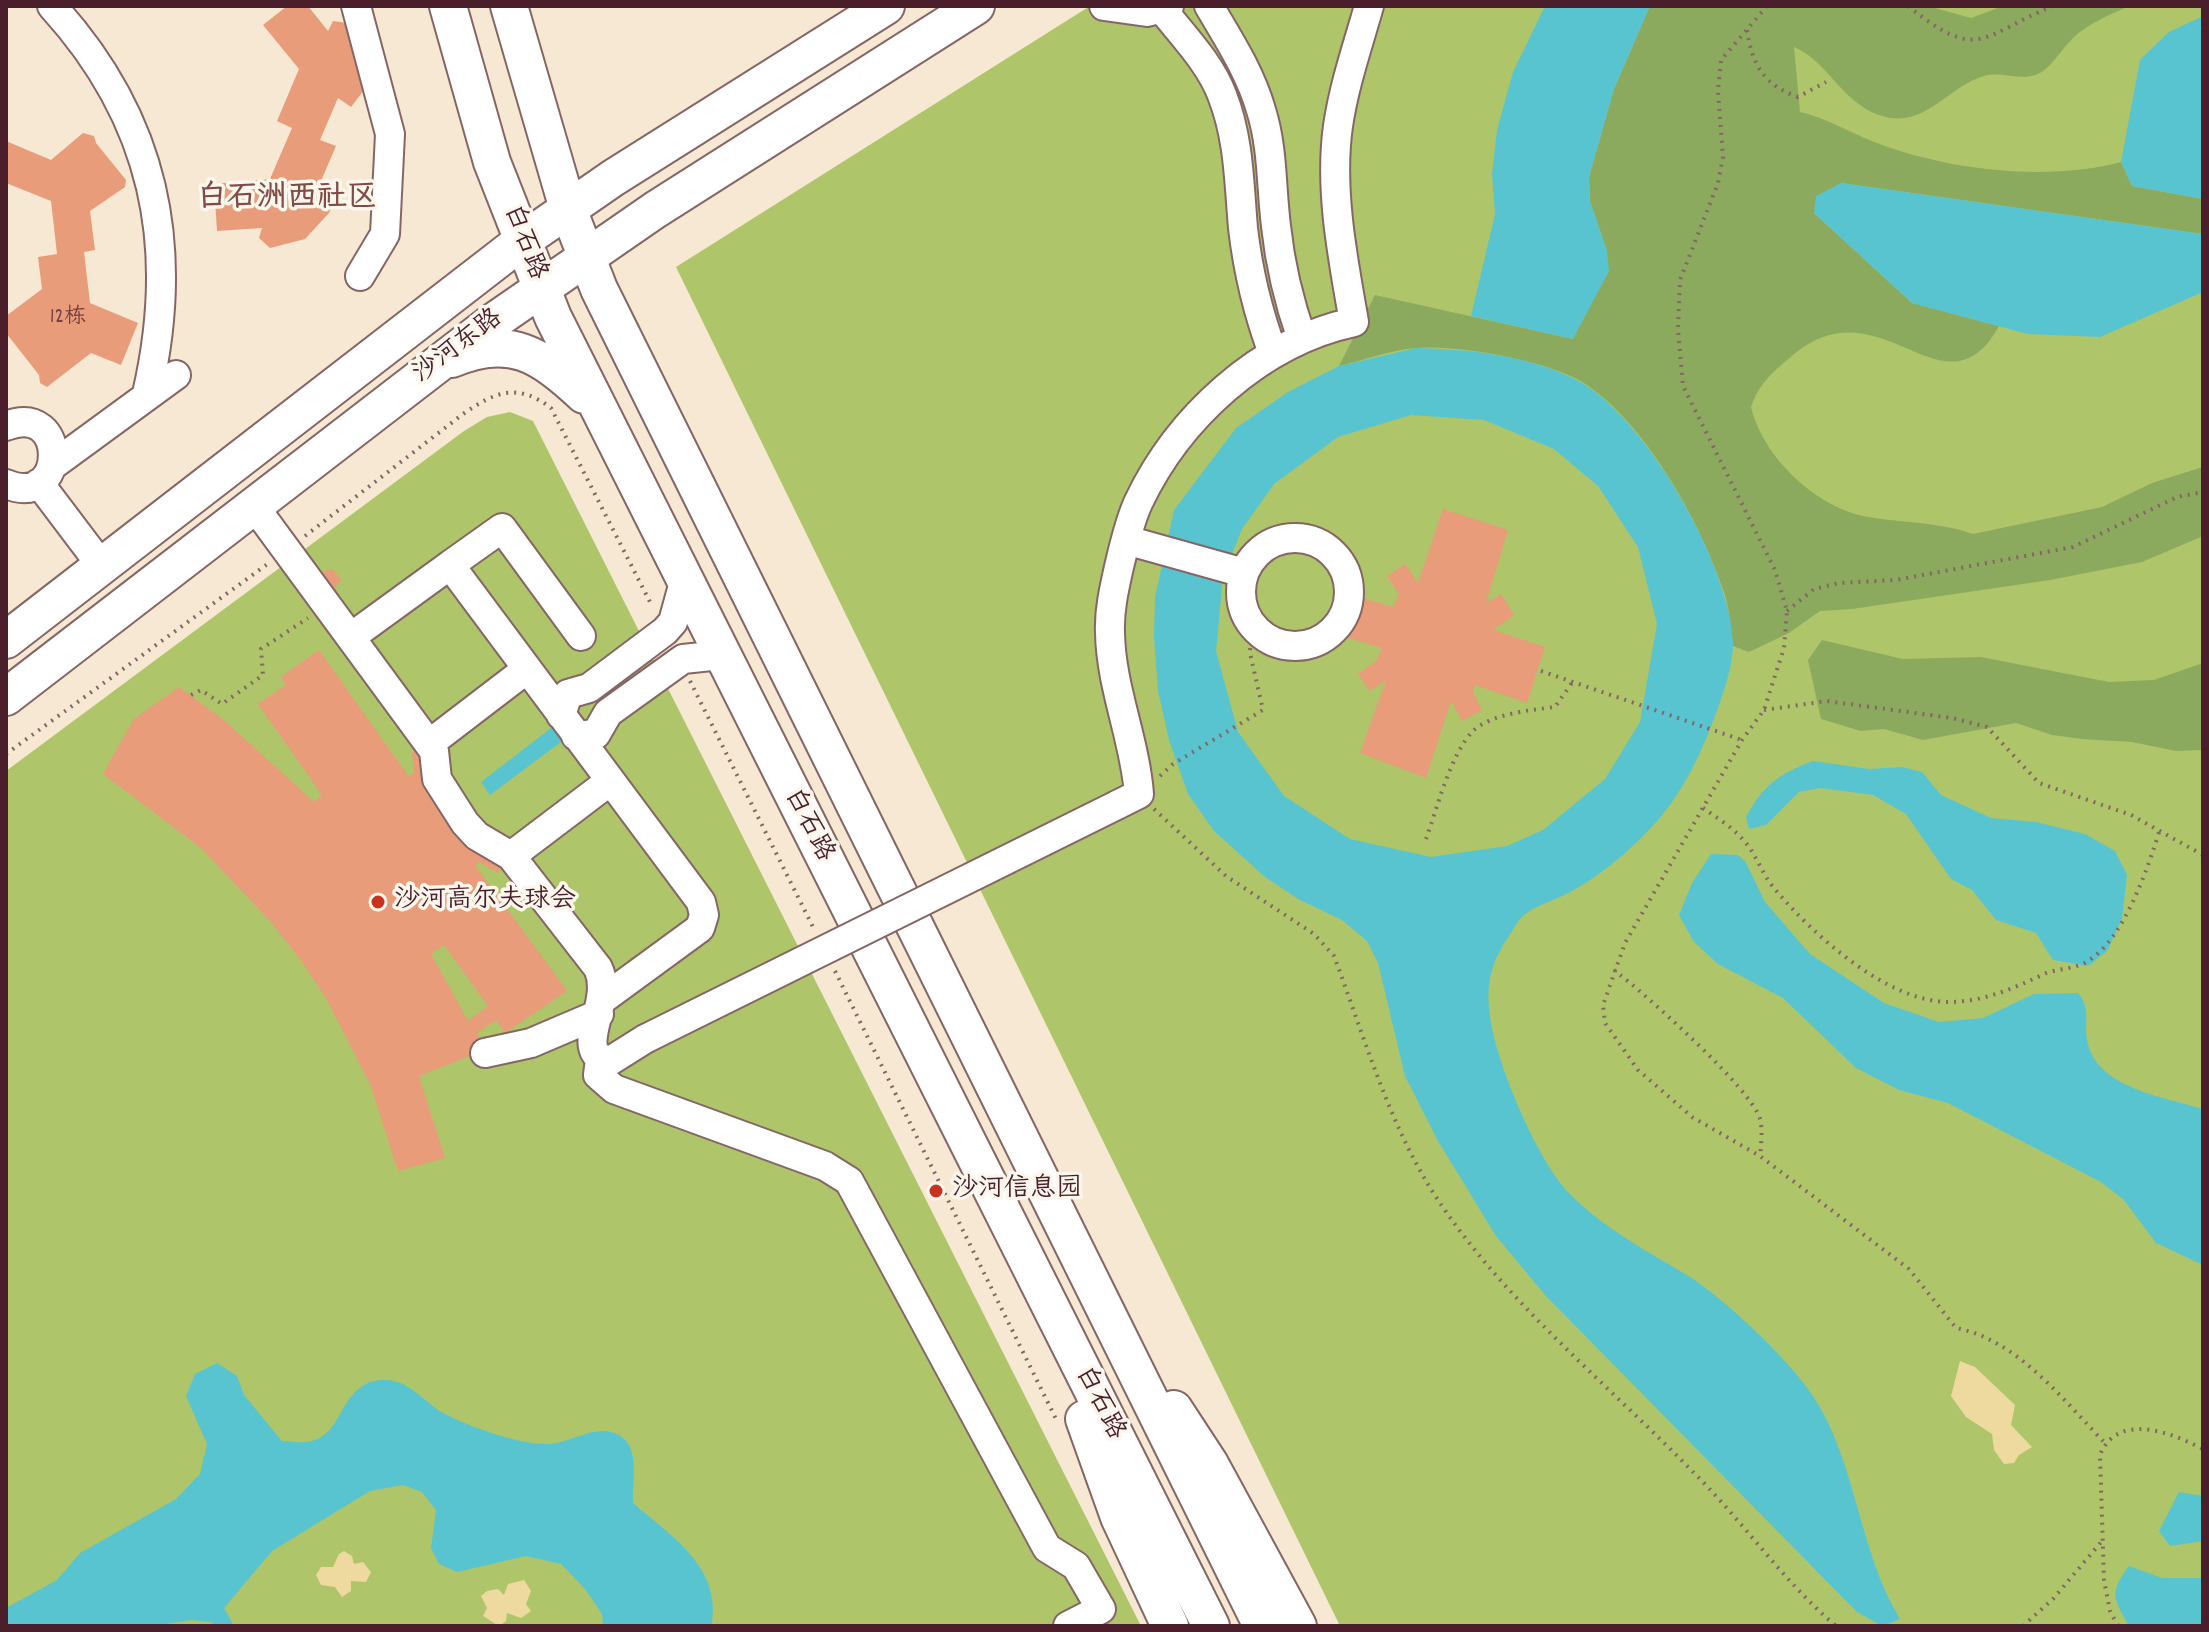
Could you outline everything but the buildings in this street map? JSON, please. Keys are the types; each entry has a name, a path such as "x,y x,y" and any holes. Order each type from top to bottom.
{"main road":[{"name":"白石路","path":"448,6 492,162 540,288 684,582 1211,1626"},
{"name":"白石路","path":"509,6 584,257 1081,1267 1262,1626"},
{"name":"沙河东路","path":"6,640 522,241 886,6"},
{"name":"沙河东路","path":"6,697 540,288 976,6"},
{"path":"429,370 483,350 504,347 523,351 544,361 565,377 603,420"},
{"path":"1081,1267 1210,1464 1298,1626"},
{"path":"1039,1289 1119,1517 1170,1626"}],"street":[{"path":"52,6 78,35 109,80 133,128 151,179 161,233 164,287 159,341 147,394"},
{"path":"356,6 390,134 385,234 360,276"},
{"path":"1104,6 1147,12 1166,7 1207,67 1231,120 1255,296 1273,353"},
{"path":"1209,6 1251,78 1262,111 1272,157 1276,227 1289,303 1302,339"},
{"path":"600,1059 610,1061 645,1039 1128,800 1134,749 1110,634 1112,597 1136,507 1154,471 1186,428 1221,393 1273,353 1302,339 1354,322 1342,250 1337,189 1338,127 1369,6"},
{"path":"25,484 176,375"},
{"path":"6,426 20,422 40,427 53,444 25,484"},
{"path":"25,484 101,565"},
{"path":"254,506 434,751 437,779 465,823 477,836 511,856 598,968 604,982 601,1007 590,1043 600,1059 598,1075 614,1089 825,1166 849,1181 1047,1548 1076,1566 1101,1609 1068,1626"},
{"path":"346,629 450,565 502,528 581,636"},
{"path":"1302,538 1321,544 1336,556 1346,572 1350,590 1347,611 1340,625 1312,645 1278,645 1251,625 1240,592 1238,570 1266,546 1284,539 1302,538"},
{"path":"1126,540 1238,570"},
{"path":"450,565 701,902 704,915 700,928 601,1007 531,1043 485,1053"},
{"path":"569,726 568,694 589,688 665,631 673,622 684,582"},
{"path":"569,726 596,734 608,713 683,659 721,655"},
{"path":"429,744 527,669"},
{"path":"511,856 610,781"}],"path":[{"path":"1767,6 1721,60 1718,91 1723,157 1718,183 1680,280 1678,330 1683,386 1769,556 1787,611 1784,648 1764,710 1742,740 1625,943 1603,1005 1605,1023 1638,1070 1692,1117 1760,1156 1909,1269 1956,1328 1973,1331 2040,1375 2105,1443"},
{"path":"1908,6 1934,28 1962,39 1986,40 2053,6"},
{"path":"1747,30 1750,52 1759,73 1779,91 1798,97 1826,82"},
{"path":"1787,611 1814,589 1839,583 1896,580 2073,547 2177,497 2203,492"},
{"path":"191,695 201,690 222,704 263,675 261,649 305,618 346,629"},
{"path":"1173,764 1263,710 1250,653 1251,625"},
{"path":"1541,671 1742,740"},
{"path":"1426,839 1452,766 1473,731 1515,711 1555,707 1574,680"},
{"path":"1764,710 1827,701 1952,718 1987,727 2039,783 2131,815 2203,855"},
{"path":"1128,800 1226,876 1314,934 1334,956 1403,1138 1430,1187 1465,1235 1594,1378 1730,1508 1776,1567 1836,1626"},
{"path":"1703,808 1744,840 1772,886 1820,935 1856,965 1902,990 1946,1002 2001,993 2046,973 2087,962 2115,932 2150,863 2160,829"},
{"path":"1614,970 1651,999 1736,1083 1760,1119 1760,1156"},
{"path":"2118,1626 2110,1611 2104,1580 2100,1455 2105,1443 2120,1432 2140,1429 2165,1431 2203,1449"},
{"path":"2023,1626 2053,1599 2103,1539"}],"green space":[{"path":"1090,6 2203,6 2203,1626 1340,1626 676,267"},
{"path":"1650,6 1928,6 1971,18 2003,6 2130,6 2084,29 2047,68 2036,75 1984,76 1970,81 1922,113 1909,117 1895,118 1866,109 1806,53 1794,47 1800,112 1902,152 1964,166 2029,172 2092,168 2121,162 2132,186 2203,199 2203,234 1841,183 1814,213 1912,303 1999,326 1978,352 1956,361 1933,358 1883,339 1855,333 1825,336 1793,355 1773,372 1758,391 1751,407 1767,444 1794,477 1829,503 1849,512 1948,527 1973,534 2102,507 2152,483 2203,467 2203,536 2142,562 2050,580 1820,611 1789,633 1749,652 1733,646 1729,612 1714,565 1685,504 1666,473 1624,418 1577,379 1543,366 1453,348 1407,349 1339,366 1375,295 1573,339 1607,251 1590,201 1589,177 1614,89"},
{"name":"沙河高尔夫球会","path":"510,412 533,421 1141,1626 6,1626 6,771 464,431 487,417"},
{"path":"1822,640 1903,659 1981,657 2109,682 2154,680 2203,663 2203,750 2176,751 2132,742 2052,735 2016,723 1923,740 1884,729 1861,731 1821,719 1808,660"}],"sand":[{"path":"1960,1361 1975,1367 2015,1405 2011,1425 2032,1447 2019,1455 2014,1463 2004,1464 1994,1450 1992,1434 1966,1417 1951,1396"},
{"path":"344,1551 352,1556 354,1564 363,1562 371,1572 366,1582 351,1581 351,1591 342,1597 335,1587 321,1585 316,1575 321,1567 333,1567 339,1554"},
{"path":"524,1580 531,1591 526,1604 531,1611 521,1618 507,1613 506,1621 499,1626 483,1616 487,1608 481,1596 498,1589 504,1595 508,1584"}],"water":[{"path":"1545,6 1650,6 1614,89 1589,177 1590,201 1607,251 1609,271 1573,339 1471,316 1495,214 1492,174 1497,130 1513,72"},
{"path":"2203,16 2203,199 2132,186 2121,162 2140,60 2169,32"},
{"path":"1841,183 2203,234 2203,292 2100,337 2028,334 1912,303 1814,213 1816,196"},
{"path":"1416,348 1436,349 1517,359 1575,379 1602,397 1629,424 1680,496 1701,536 1718,575 1729,612 1733,644 1727,681 1706,738 1670,806 1636,843 1590,880 1534,908 1520,920 1501,948 1492,971 1488,994 1490,1019 1505,1072 1524,1118 1558,1180 1583,1207 1612,1229 1721,1300 1773,1349 1813,1396 1839,1449 1875,1564 1900,1619 1882,1626 1857,1612 1545,1295 1496,1236 1438,1141 1405,1076 1378,963 1367,941 1342,920 1300,900 1265,877 1214,831 1188,794 1169,740 1158,691 1154,637 1155,597 1174,510 1236,428 1288,392 1339,366","holes":["1411,415 1484,420 1554,449 1598,486 1638,547 1657,624 1640,722 1605,779 1543,830 1507,846 1431,857 1350,839 1284,796 1238,732 1216,651 1223,576 1242,529 1274,484 1338,437"]},
{"path":"555,725 565,739 490,795 481,782"},
{"path":"1813,761 1869,769 1902,767 1922,772 1941,795 1991,818 2036,822 2085,834 2115,851 2127,875 2122,919 2107,951 2088,966 2053,960 2036,933 1996,920 1972,890 1951,879 1906,814 1873,795 1820,788 1799,792 1766,825 1749,829 1746,817 1766,789 1781,776"},
{"path":"1711,854 1738,855 1745,861 1765,902 1810,954 1884,1003 1939,1022 1983,1018 2034,994 2078,993 2086,1010 2087,1040 2093,1056 2103,1069 2133,1088 2203,1109 2203,1265 2156,1243 2124,1200 2101,1182 1948,1103 1899,1090 1856,1068 1783,998 1718,964 1694,942 1679,915 1692,883"},
{"path":"217,1363 237,1376 244,1395 282,1441 304,1442 319,1438 330,1429 353,1394 371,1382 384,1380 402,1384 457,1420 510,1438 547,1444 592,1432 619,1435 626,1441 633,1457 633,1503 677,1540 701,1569 713,1604 712,1624 603,1626 602,1614 585,1589 561,1564 526,1556 457,1572 439,1564 431,1548 436,1510 422,1492 403,1485 370,1491 272,1551 224,1608 234,1626 214,1626 211,1622 191,1620 152,1626 6,1626 6,1608 57,1580 80,1553 176,1499 200,1474 207,1444 186,1396 195,1374"},
{"path":"2179,1492 2203,1496 2203,1541 2170,1546 2159,1531"},
{"path":"2129,1566 2162,1578 2203,1578 2203,1626 2129,1626 2119,1609 2116,1589"}],"place":[{"name":"沙河高尔夫球会","path":"378,902"},
{"name":"沙河信息园","path":"936,1191"}],"district":[{"name":"白石洲西社区","path":"287,201"}]}
